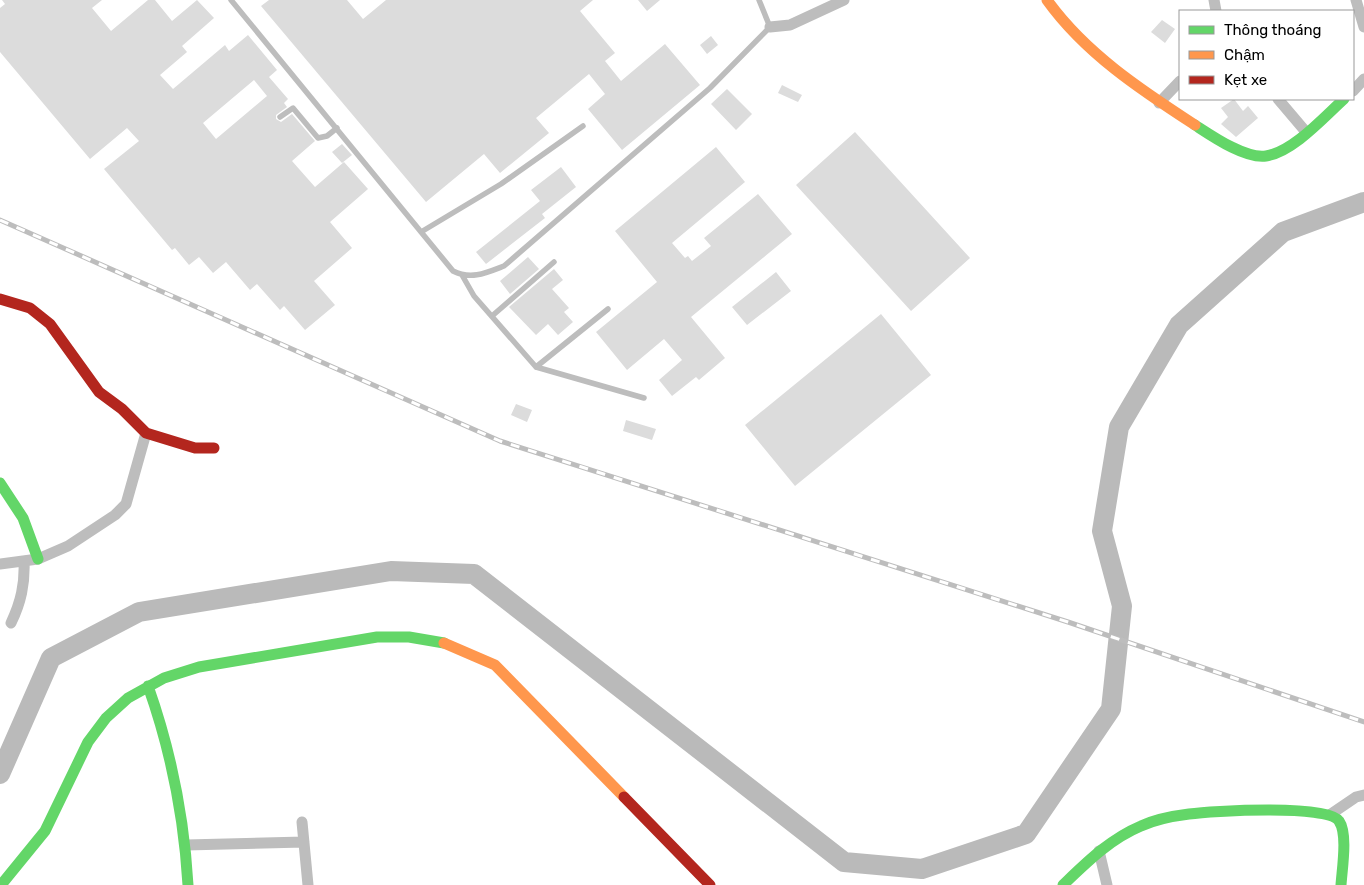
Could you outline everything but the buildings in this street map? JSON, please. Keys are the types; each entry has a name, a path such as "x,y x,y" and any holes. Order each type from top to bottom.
{"street":[{"path":"770,27 790,25 844,0"},
{"path":"1047,0 1080,40 1159,103 1197,126 1258,157 1274,153 1306,132 1343,100"},
{"path":"1356,0 1363,20"},
{"path":"1354,91 1364,79"},
{"path":"1159,103 1179,81"},
{"path":"1279,100 1306,132"},
{"path":"0,299 30,308 50,324 71,356 99,392 122,409 146,433 195,448 214,448"},
{"path":"0,564 38,559 68,546 115,515 126,504 146,433"},
{"path":"0,483 17,505 29,529 38,559"},
{"path":"11,624 21,602 24,561"},
{"path":"1,885 45,831 88,742 106,718 128,698 164,678 199,667 377,637 403,635 434,639 457,646 495,665 710,885"},
{"path":"148,686 169,754 186,845 188,885"},
{"path":"1331,814 1356,797 1364,795"},
{"path":"1063,885 1099,851 1123,834 1150,822 1176,815 1317,811 1331,814 1339,821 1342,831 1341,885"},
{"path":"302,822 308,885"},
{"path":"186,845 304,842"},
{"path":"1099,851 1108,885"}],"lane":[{"path":"230,0 453,271 462,275 481,275 504,266 710,88 770,27 759,0"},
{"path":"280,117 293,108 318,138 327,136 336,128"},
{"path":"421,232 501,184 583,126"},
{"path":"492,316 554,262"},
{"path":"462,275 474,296 536,367 644,398"},
{"path":"536,367 608,309"}],"waterway":[{"path":"0,774 51,658 139,612 391,571 474,574 844,862 922,869 1026,834 1111,709 1122,606 1102,531 1119,427 1179,325 1283,232 1364,202"}],"railway":[{"path":"0,220 500,441 1068,622 1364,722"}],"traffic: fast":[{"path":"1195,125 1219,140 1248,154 1266,156 1287,148 1297,141 1343,100"},
{"path":"0,483 23,518 38,559"},
{"path":"1,885 45,831 88,742 106,718 128,698 164,678 199,667 377,637 409,637 444,643"},
{"path":"148,686 170,759 180,809 188,885"},
{"path":"1063,885 1109,844 1130,831 1147,824 1165,818 1189,814 1268,810 1314,812 1330,816 1339,821 1342,827 1344,843 1341,885"}],"traffic: slow":[{"path":"1047,0 1062,19 1096,54 1134,84 1195,125"},
{"path":"444,643 495,665 624,797"}],"traffic: jam":[{"path":"0,299 30,308 50,324 99,392 122,409 146,433 195,448 214,448"},
{"path":"624,797 710,885"}]}
